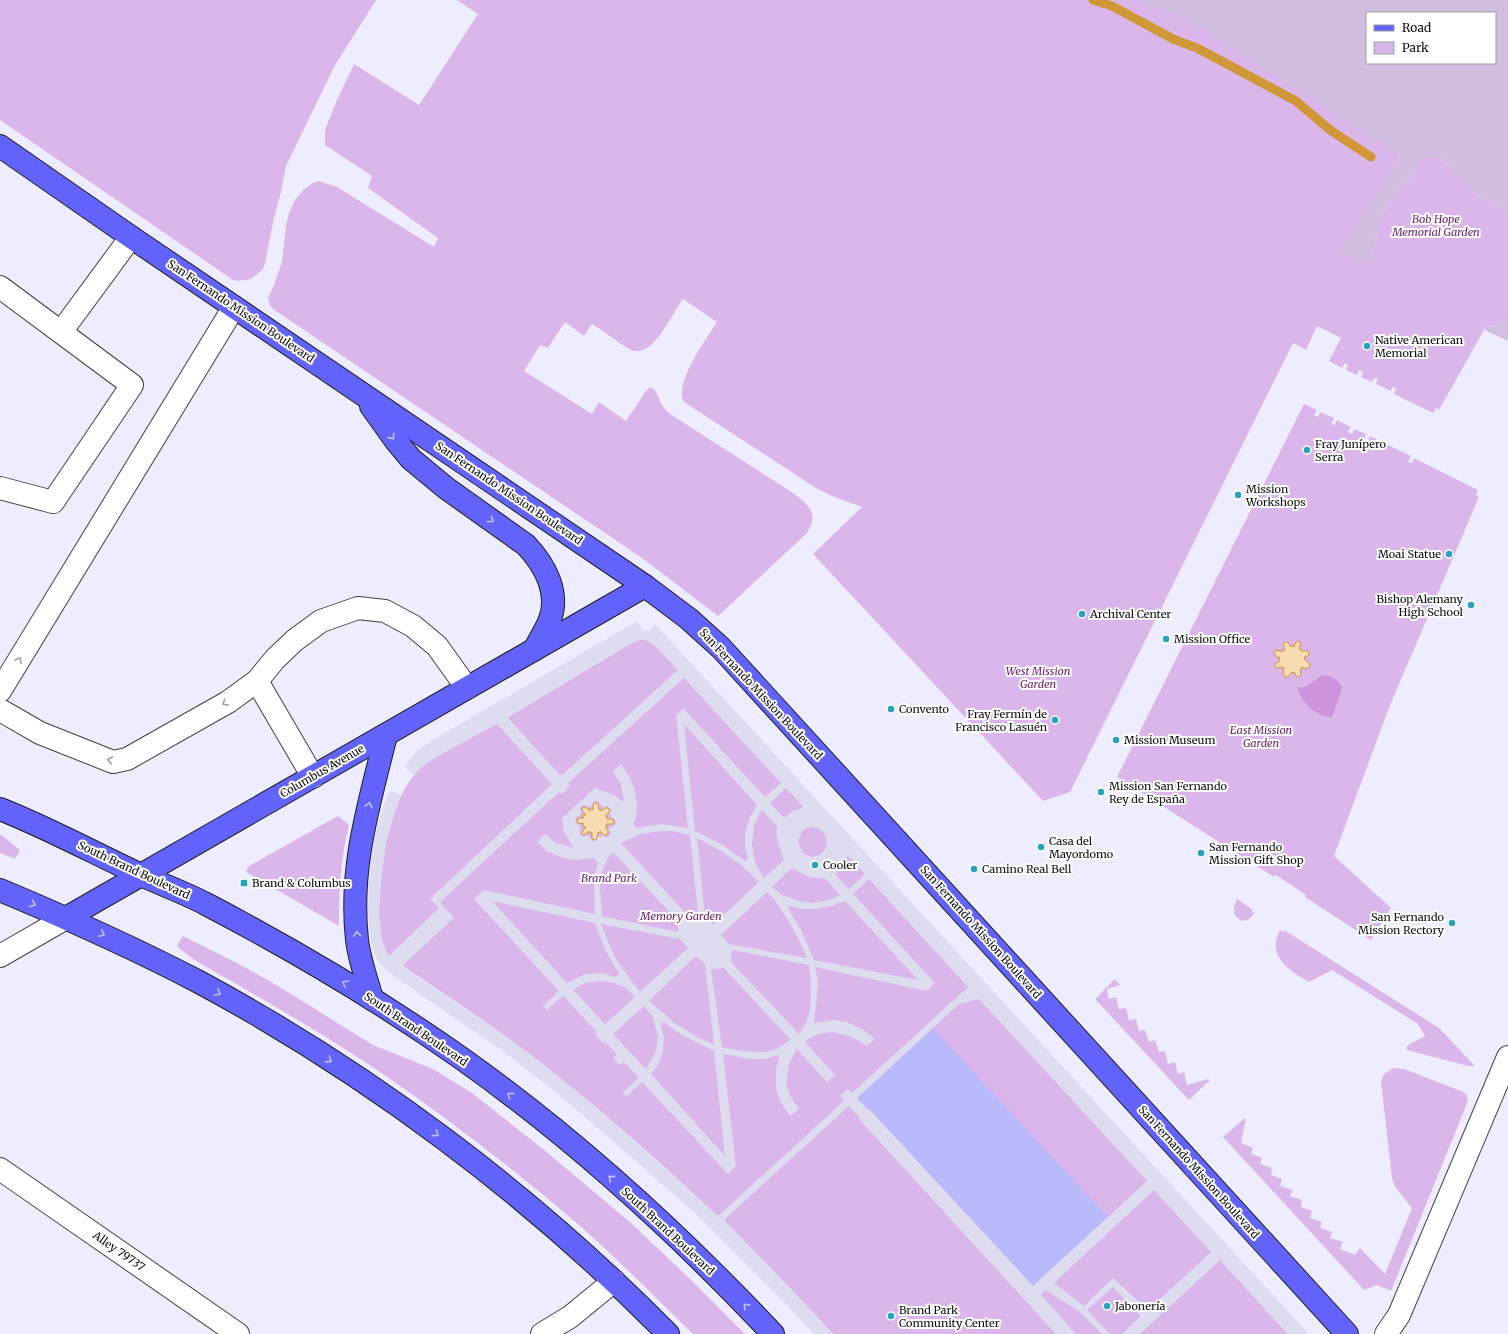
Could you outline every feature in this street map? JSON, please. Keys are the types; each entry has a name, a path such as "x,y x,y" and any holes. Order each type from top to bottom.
{"main road":[{"name":"San Fernando Mission Boulevard","path":"0,146 131,237 645,586 689,619 720,648 1348,1334"},
{"path":"362,394 411,459 428,474 526,545 544,567 550,580 553,596 552,611 550,621 534,650"},
{"name":"Columbus Avenue","path":"66,918 645,586"},
{"path":"372,999 357,941 357,867 361,841 386,735"},
{"name":"South Brand Boulevard","path":"0,809 204,903 296,953 372,999 462,1059 544,1121 641,1204 773,1334"},
{"path":"0,890 140,952 199,982 284,1031 384,1096 497,1179 614,1281 668,1334"}],"street":[{"path":"61,332 131,237"},
{"path":"0,287 132,385 53,502 0,488"},
{"path":"0,691 234,307"},
{"path":"0,710 40,733 113,762 127,759 228,702 257,681 275,659 295,640 321,621 358,608 385,611 413,626 437,646 467,688"},
{"path":"257,681 313,777"},
{"name":"Columbus Avenue","path":"0,956 66,918"},
{"path":"1386,1334 1399,1315 1508,1057"},
{"name":"Alley 79737","path":"0,1169 238,1334"},
{"path":"542,1334 570,1317 614,1281"}],"green space":[{"path":"0,0 376,0 334,67 286,166 263,269 251,279 238,281 233,280 0,120"},
{"path":"457,0 1136,0 1186,18 1399,154 1400,158 1340,252 1373,261 1378,230 1384,212 1401,186 1413,180 1417,165 1426,158 1430,157 1437,157 1441,159 1454,172 1465,179 1477,197 1505,211 1508,215 1508,319 1496,326 1482,326 1473,324 1484,330 1439,410 1436,408 1433,413 1394,394 1396,388 1392,387 1391,391 1376,384 1378,379 1374,378 1372,382 1361,377 1363,372 1359,370 1357,375 1346,370 1348,365 1345,363 1342,368 1329,361 1341,338 1317,326 1306,350 1293,343 1070,792 1043,801 813,554 862,507 834,497 816,488 684,402 682,394 683,384 687,373 699,350 717,322 683,299 662,333 647,348 639,351 631,350 592,324 584,336 565,322 548,348 540,345 524,371 592,414 599,402 626,421 650,387 656,392 661,404 670,414 793,493 808,506 811,510 812,521 806,534 718,616 642,558 273,309 270,305 268,298 282,262 286,225 289,213 295,200 303,190 313,183 319,181 337,187 434,247 438,238 368,188 372,176 325,145 325,130 354,64 419,105 478,14"},
{"name":"East Mission Garden","path":"1304,404 1317,410 1314,415 1318,417 1320,412 1334,418 1331,424 1335,425 1337,420 1351,427 1348,432 1352,434 1354,429 1366,434 1364,440 1368,441 1370,436 1411,456 1408,462 1412,463 1414,458 1478,490 1476,495 1479,497 1390,705 1334,856 1391,908 1371,940 1305,897 1306,895 1276,875 1274,877 1117,777"},
{"name":"Brand Park","path":"642,639 653,644 666,656 1288,1334 833,1334 766,1264 696,1196 588,1100 531,1055 491,1026 389,956 382,939 379,920 379,901 386,840 394,811 407,785 418,770 436,757 508,717 630,644"},
{"path":"338,816 349,825 341,876 339,926 246,871 249,866"},
{"path":"0,834 20,850 15,859 0,853"},
{"path":"1237,899 1255,913 1248,920 1241,921 1234,914 1234,907"},
{"path":"1280,930 1283,932 1284,930 1439,1028 1475,1066 1468,1066 1407,1050 1406,1048 1408,1045 1425,1036 1418,1024 1332,970 1309,982 1294,972 1287,967 1278,955 1276,939"},
{"path":"183,936 239,964 278,986 373,1045 433,1069 472,1093 549,1154 632,1224 745,1334 693,1334 582,1227 494,1156 421,1101 355,1055 191,958 177,946"},
{"path":"1114,980 1116,980 1120,985 1107,989 1109,999 1116,997 1119,1009 1126,1008 1129,1020 1136,1019 1139,1031 1145,1030 1149,1042 1155,1040 1159,1052 1165,1051 1168,1064 1175,1062 1178,1074 1184,1072 1187,1085 1208,1079 1210,1080 1189,1100 1095,999"},
{"path":"1393,1068 1404,1069 1461,1091 1466,1094 1468,1101 1391,1291 1377,1285 1364,1290 1223,1137 1245,1118 1241,1143 1253,1148 1251,1154 1262,1158 1260,1164 1272,1168 1271,1175 1282,1179 1280,1186 1293,1190 1290,1196 1302,1200 1301,1207 1312,1211 1310,1218 1322,1222 1320,1228 1332,1232 1330,1238 1343,1242 1340,1249 1355,1255 1360,1248 1385,1274 1412,1208 1396,1188 1392,1179 1381,1081 1384,1074"}],"shaded area":[{"path":"1136,0 1508,0 1508,215 1502,208 1486,202 1478,197 1463,178 1453,174 1448,164 1444,160 1432,157 1424,159 1418,164 1413,180 1401,186 1389,203 1384,212 1378,230 1373,261 1357,260 1339,252 1400,158 1398,154 1186,19"},
{"path":"1508,319 1508,341 1470,323 1490,327 1499,325"},
{"path":"637,621 643,631 649,631 655,624 1309,1334 1288,1334 1220,1260 1140,1334 1122,1334 1141,1316 1113,1287 1087,1310 1110,1334 1102,1334 1079,1311 1045,1290 1041,1295 1076,1334 1056,1334 859,1119 860,1118 849,1106 724,1220 833,1334 814,1334 697,1215 593,1124 548,1086 501,1050 395,977 379,963 373,951 370,936 368,908 369,883 372,850 383,807 390,790 401,796 386,844 381,880 379,909 381,935 386,952 389,956 439,908 430,899 552,784 496,723 428,762 414,774 404,767 417,751 431,741","holes":["642,639 650,642 678,670 561,776 507,717 630,644","684,678 781,783 765,797 683,708 676,715 688,828 661,824 637,828 633,824 636,817 637,805 634,787 621,764 613,772 621,784 624,802 614,795 595,788 562,818 564,832 574,848 556,843 545,834 537,842 547,851 563,858 576,860 594,858 598,863 595,873 594,887 595,914 484,890 474,899 559,991 543,1006 547,1010 563,996 597,1032 595,1034 603,1043 605,1042 617,1054 613,1058 620,1065 624,1062 639,1078 623,1092 626,1097 642,1082 728,1174 736,1166 723,1054 750,1059 765,1059 778,1055 776,1089 780,1101 790,1116 799,1109 790,1096 786,1083 789,1064 797,1049 827,1082 835,1075 805,1042 808,1039 819,1034 832,1032 850,1036 867,1046 875,1039 865,1031 847,1022 835,1020 814,1022 818,982 815,967 927,991 935,983 853,894 869,879 968,987 852,1093 848,1089 840,1096 844,1101 718,1216 601,1111 550,1070 511,1040 402,966 454,918 441,904 441,901 559,792 562,794 570,786 568,783","684,724 757,805 750,817 745,833 745,847 748,859 745,861 723,845 695,831","786,788 804,807 793,811 784,818 770,803","594,801 598,801 603,808 606,806 612,810 609,815 612,815 610,817 615,819 616,823 614,826 610,827 611,829 608,829 610,831 610,836 605,837 602,835 601,838 599,836 595,842 590,839 590,836 588,838 588,835 583,837 580,835 581,828 575,820 577,816 581,816 579,814 582,813 580,809 585,805 589,807 589,805 591,807","762,810 777,826 776,832 778,842 784,860 764,878 755,862 752,844 754,825","813,827 818,828 823,832 827,842 826,848 822,853 812,857 802,852 798,841 802,831","661,831 671,831 690,835 698,914 686,914 621,843 641,834","697,838 721,851 741,865 759,882 713,925 705,916","613,852 678,921 678,932 602,916 600,887 601,873 608,858","848,855 865,874 849,889 835,874","792,868 809,877 826,879 840,895 830,900 812,903 799,901 782,895 772,887","767,892 774,899 791,925 807,958 729,944 721,935","492,901 595,923 605,949 619,974 616,977 602,973 586,974 567,983","845,901 918,980 814,960 802,932 788,908 790,906 802,909 817,909","601,924 680,939 688,948 640,992 615,958","732,950 809,965 811,985 810,1010 805,1025 799,1034 731,962","696,956 705,964 714,1045 697,1037 676,1024 649,1001","724,968 790,1039 777,1049 765,1052 741,1051 722,1047 711,969","602,981 614,983 624,987 635,997 605,1024 573,990 585,983","979,999 1147,1181 1033,1286 869,1109 868,1110 857,1098 959,1004","644,1006 653,1017 658,1037 656,1051 646,1069 613,1034","663,1022 682,1035 714,1051 725,1156 651,1074 658,1065 663,1051 664,1039 661,1024","1154,1190 1211,1252 1148,1310 1113,1278 1084,1306 1054,1283"]},
{"path":"1298,641 1301,643 1299,649 1309,653 1308,656 1304,657 1304,659 1310,666 1307,669 1302,667 1302,669 1300,669 1301,675 1298,677 1294,672 1292,672 1288,677 1285,677 1283,667 1275,667 1275,664 1280,661 1278,659 1280,658 1274,653 1276,650 1283,652 1282,650 1285,650 1283,644 1285,642 1288,642 1291,647 1293,645 1294,647"},
{"path":"1323,675 1329,676 1338,681 1342,689 1332,717 1315,712 1310,708 1302,699 1297,687 1305,687"},
{"path":"595,802 598,804 599,810 601,809 601,811 608,808 610,811 605,816 608,817 607,819 612,819 614,821 613,824 606,824 608,827 605,827 608,834 605,836 600,831 600,834 598,832 595,840 592,839 592,832 589,834 589,831 584,835 581,833 586,827 582,826 584,824 578,823 577,821 578,818 584,818 582,815 586,815 582,808 585,807 590,811 590,808 593,810 593,805"}],"sand":[{"path":"933,1028 1108,1217 1033,1286 870,1110 868,1111 857,1098"}],"waterway":[{"path":"1093,0 1112,6 1173,39 1197,48 1296,101 1330,130 1371,157"}],"place":[{"name":"Native American Memorial","path":"1367,346"},
{"name":"Fray Junípero Serra","path":"1307,450"},
{"name":"Mission Workshops","path":"1238,495"},
{"name":"Moai Statue","path":"1449,554"},
{"name":"Bishop Alemany High School","path":"1471,605"},
{"name":"Archival Center","path":"1082,614"},
{"name":"Mission Office","path":"1166,639"},
{"name":"Convento","path":"891,709"},
{"name":"Fray Fermín de Francisco Lasuén","path":"1055,720"},
{"name":"Mission Museum","path":"1116,740"},
{"name":"Mission San Fernando Rey de España","path":"1101,792"},
{"name":"Casa del Mayordomo","path":"1041,847"},
{"name":"San Fernando Mission Gift Shop","path":"1201,853"},
{"name":"Cooler","path":"815,865"},
{"name":"Camino Real Bell","path":"974,869"},
{"name":"Brand & Columbus","path":"244,883"},
{"name":"San Fernando Mission Rectory","path":"1452,923"},
{"name":"Jabonería","path":"1107,1306"},
{"name":"Brand Park Community Center","path":"891,1316"}],"park label":[{"name":"Bob Hope Memorial Garden","path":"1436,225"},
{"name":"West Mission Garden","path":"1038,677"},
{"name":"Memory Garden","path":"681,916"}]}
